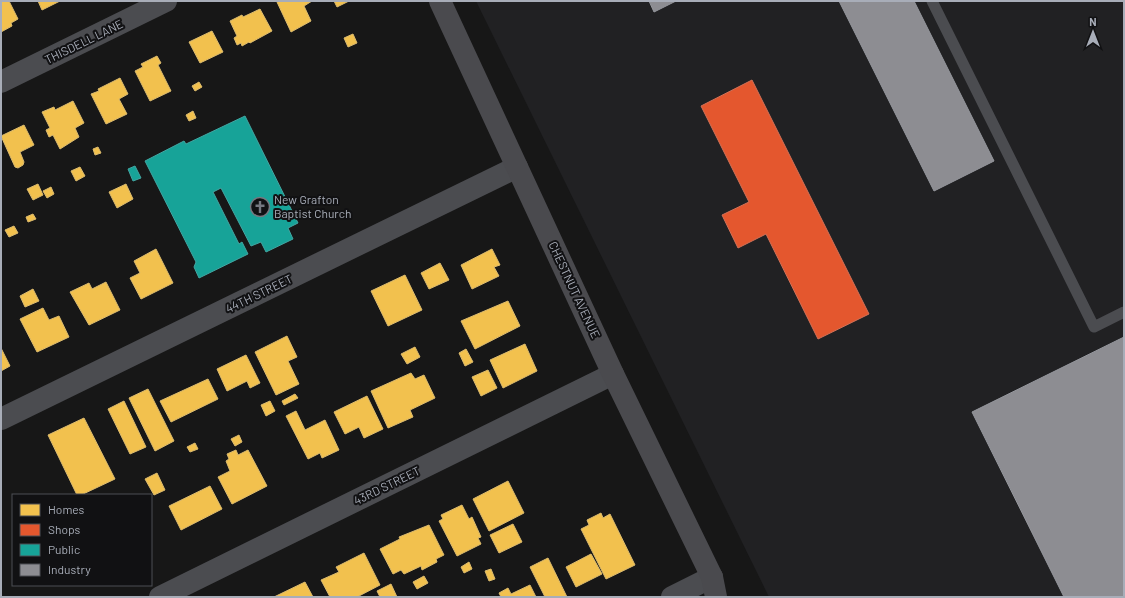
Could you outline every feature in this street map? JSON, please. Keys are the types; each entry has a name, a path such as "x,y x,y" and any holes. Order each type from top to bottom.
{"main road":[{"name":"CHESTNUT AVENUE","path":"444,2 517,167 714,587 733,597"}],"street":[{"name":"THISDELL LANE","path":"1,82 166,1"},
{"name":"44TH STREET","path":"1,419 517,167"},
{"name":"43RD STREET","path":"160,597 613,374"},
{"path":"672,597 714,587"}],"lane":[{"path":"932,1 1094,327 1124,312"}],"shaded area":[{"path":"476,1 1124,1 1124,597 769,597"}],"building: Homes":[{"path":"1,1 9,1 18,19 11,23 12,26 1,32"},
{"path":"38,1 60,1 42,10"},
{"path":"312,1 304,6 311,21 291,32 277,2"},
{"path":"334,1 349,1 337,7"},
{"path":"260,9 272,31 250,43 249,42 242,46 241,43 237,45 234,38 237,36 230,21"},
{"path":"212,31 223,52 200,63 189,42"},
{"path":"353,34 357,43 348,47 344,38"},
{"path":"157,56 161,63 158,65 171,91 150,101 135,71 143,67 141,64"},
{"path":"120,78 128,94 119,99 127,114 106,124 91,94 99,91 98,89"},
{"path":"199,82 202,87 195,91 192,86"},
{"path":"73,101 84,123 75,128 79,137 60,149 53,135 49,137 46,130 50,128 42,112 54,107 55,110"},
{"path":"193,111 196,118 189,121 186,115"},
{"path":"24,125 34,145 20,152 24,162 23,165 18,168 15,167 1,136"},
{"path":"98,147 101,153 95,155 93,149"},
{"path":"80,167 85,176 76,181 71,171"},
{"path":"38,184 43,195 33,200 27,189"},
{"path":"126,184 133,199 117,208 109,192"},
{"path":"51,187 54,194 47,198 43,191"},
{"path":"33,214 36,219 28,222 26,217"},
{"path":"14,226 18,233 9,237 5,230"},
{"path":"156,249 173,283 141,299 130,278 140,273 134,261"},
{"path":"492,249 500,265 494,267 499,276 472,289 461,265"},
{"path":"440,263 449,280 429,289 421,273"},
{"path":"405,275 422,310 388,326 371,291"},
{"path":"106,282 120,310 89,325 70,292 89,283 92,289"},
{"path":"33,289 39,301 25,307 20,296"},
{"path":"508,301 520,326 475,349 461,321"},
{"path":"43,308 49,320 59,316 69,337 37,352 20,319"},
{"path":"287,336 297,357 288,361 299,384 276,395 255,352"},
{"path":"525,344 537,371 503,388 490,360"},
{"path":"415,347 420,357 407,364 401,354"},
{"path":"1,348 10,366 1,371"},
{"path":"466,349 473,362 465,366 459,353"},
{"path":"246,355 260,383 250,388 247,381 227,391 217,369"},
{"path":"488,370 497,388 481,396 472,377"},
{"path":"411,373 415,379 424,375 435,398 410,410 413,417 388,428 371,391"},
{"path":"208,379 218,399 171,422 160,401"},
{"path":"148,389 174,441 155,451 129,398"},
{"path":"295,394 298,398 284,405 282,401"},
{"path":"367,396 383,429 364,438 359,427 345,434 334,412"},
{"path":"124,401 146,447 130,454 108,409"},
{"path":"270,401 275,411 266,416 261,405"},
{"path":"296,411 305,430 325,420 339,450 322,458 320,453 308,459 286,416"},
{"path":"84,418 115,479 83,494 77,494 48,435"},
{"path":"239,435 242,442 235,446 231,439"},
{"path":"195,443 198,449 190,452 187,447"},
{"path":"236,450 238,455 248,450 267,486 232,504 218,477 230,471 226,461 229,459 227,454"},
{"path":"157,473 165,490 154,495 145,479"},
{"path":"508,481 524,513 489,531 473,499"},
{"path":"210,486 222,509 181,530 169,506"},
{"path":"462,505 469,519 472,517 481,537 478,538 481,544 457,556 439,521 443,519 441,515"},
{"path":"601,513 603,518 610,514 635,565 606,579 581,529 589,525 587,520"},
{"path":"513,524 522,542 499,553 490,535"},
{"path":"429,525 444,555 436,559 437,562 422,570 421,566 404,574 401,570 393,574 380,549 400,539 399,537"},
{"path":"364,553 380,585 357,597 330,597 321,580 339,572 336,567"},
{"path":"591,554 602,574 576,587 566,567"},
{"path":"548,558 567,597 545,597 530,567"},
{"path":"469,562 472,569 464,573 461,567"},
{"path":"491,569 495,579 489,581 485,571"},
{"path":"424,576 428,583 417,589 413,582"},
{"path":"305,582 313,597 274,597"},
{"path":"391,584 397,597 380,597 377,591"},
{"path":"530,585 536,597 501,597 499,593 508,588 511,594"}],"building: Shops":[{"path":"752,80 869,314 818,339 766,234 738,248 722,215 749,202 701,106"}],"building: Public":[{"name":"New Grafton Baptist Church","path":"245,116 298,223 288,228 293,239 266,252 261,242 251,246 221,188 213,192 239,244 242,242 248,254 199,278 194,267 196,262 145,161 184,141 186,144"},
{"path":"135,166 141,178 133,181 128,169"}],"building: Industry":[{"path":"649,1 676,1 654,12"},
{"path":"839,1 914,1 994,161 934,191"},
{"path":"1124,337 1124,597 1064,597 972,412"}],"place":[{"name":"New Grafton Baptist Church","path":"260,207"}]}
